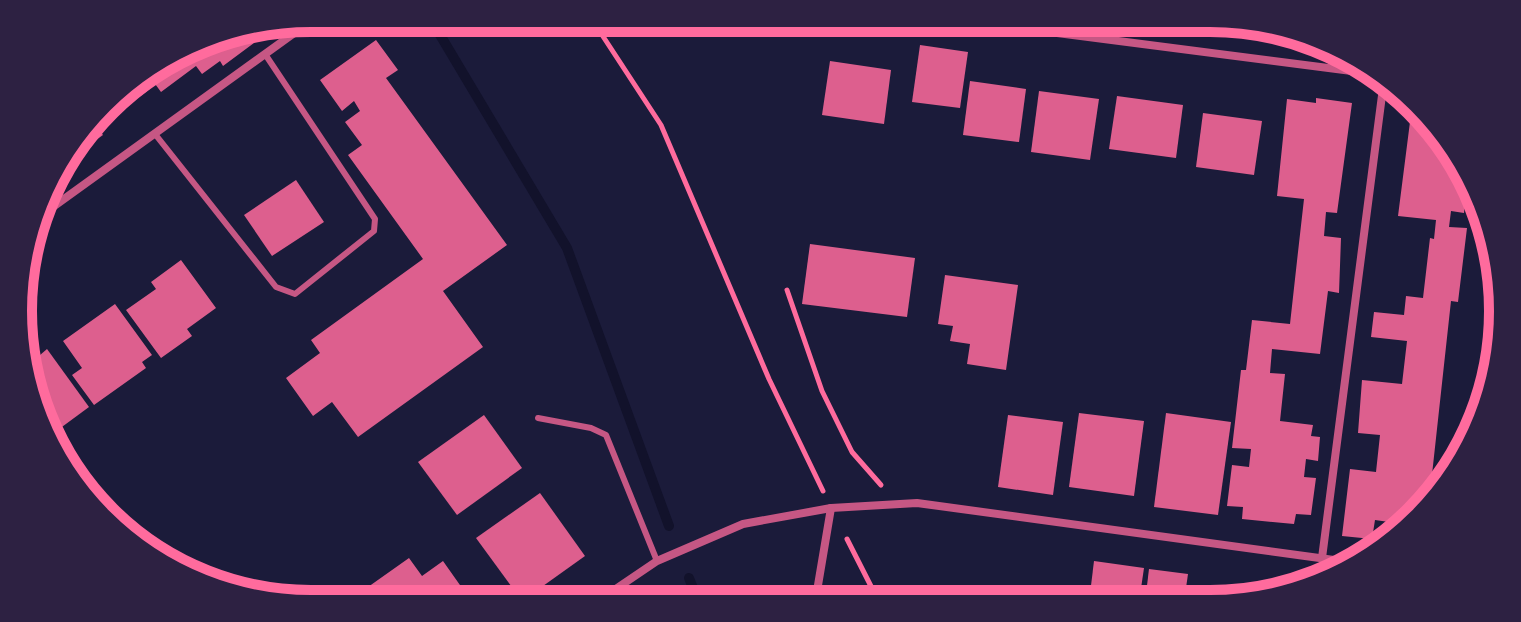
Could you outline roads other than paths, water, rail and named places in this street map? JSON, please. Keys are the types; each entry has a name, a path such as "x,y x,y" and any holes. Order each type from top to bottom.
{"street":[{"path":"1068,32 1353,71"},
{"path":"53,207 294,33"},
{"path":"1322,558 1382,92"},
{"path":"614,590 657,561 743,524 831,508 917,503 1335,560"},
{"path":"817,590 831,508"}],"lane":[{"path":"155,134 276,287 295,294 374,231 375,219 265,54"},
{"path":"538,418 591,428 606,435 657,561"}],"waterway":[{"path":"439,33 567,248 669,526"},
{"path":"689,578 694,590"}]}
